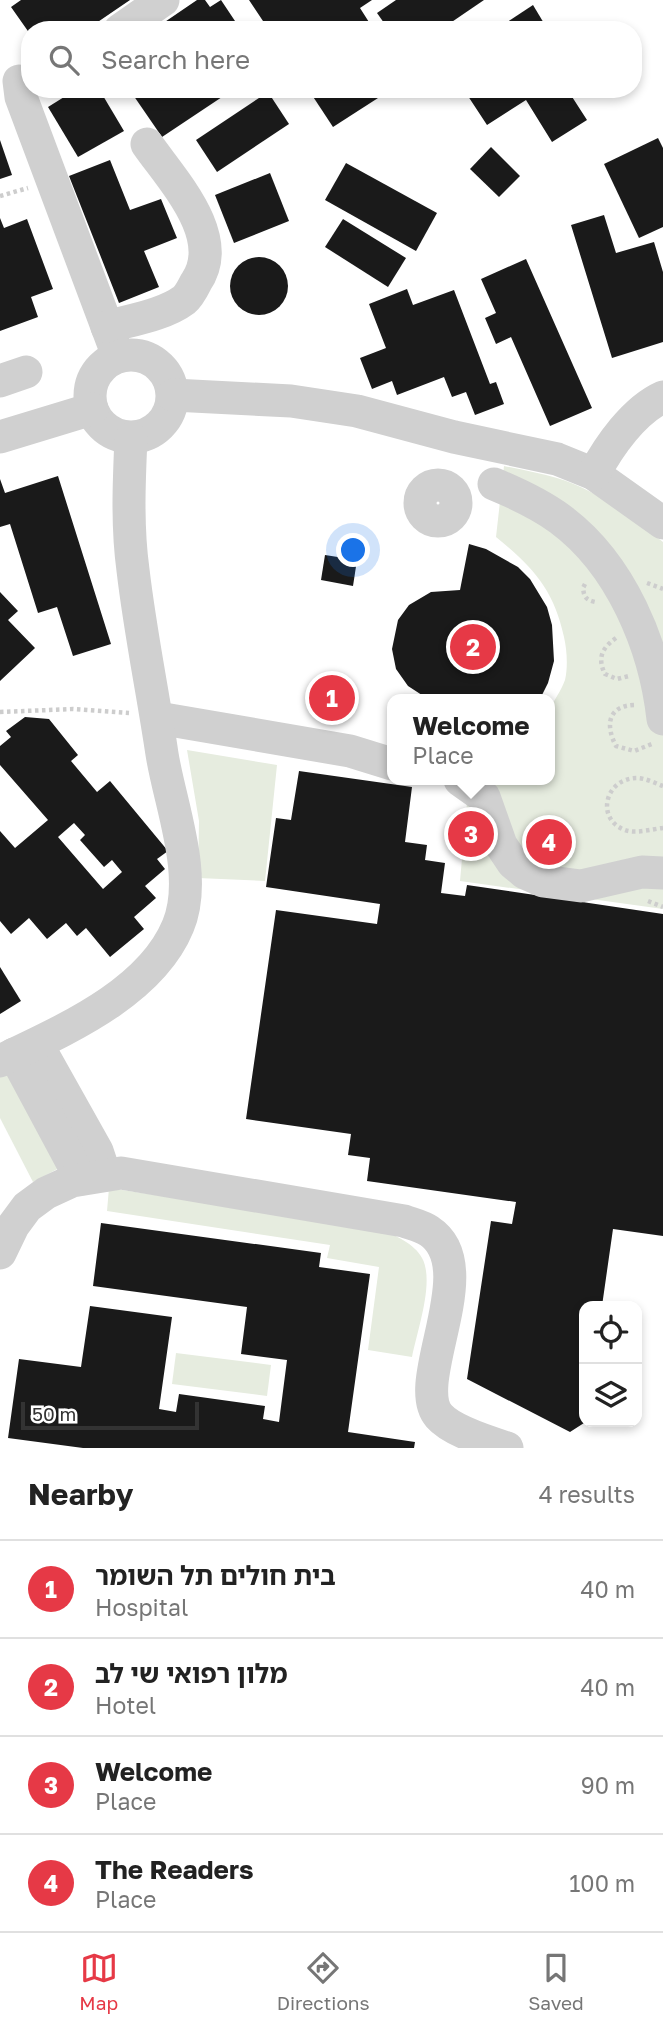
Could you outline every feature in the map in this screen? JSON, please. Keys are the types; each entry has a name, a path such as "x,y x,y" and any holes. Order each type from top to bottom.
{"street":[{"path":"133,21 163,0"},
{"path":"27,98 112,342 105,363 95,374 90,388 92,409 99,422 109,431 131,438 145,435 158,428 171,410 171,381 163,369 152,360 132,354 112,342"},
{"path":"112,342 161,311 185,300 203,273 206,255 203,232 194,212 147,144"},
{"path":"173,396 304,403 357,411 454,437 557,459 594,474 663,523"},
{"path":"594,474 609,447 652,402 663,397"},
{"path":"0,437 92,409"},
{"path":"444,486 454,437"},
{"path":"93,1177 17,1053 79,1022 139,979 162,952 178,925 184,896 186,862 171,803 132,561 129,527 131,438"},
{"path":"494,484 538,504 563,521 585,541 605,566 622,591 647,645 660,724"},
{"path":"158,718 350,751 387,762"},
{"path":"467,785 484,797 501,845 513,863 525,873 543,881 581,886 642,872 663,873"},
{"path":"0,1253 13,1226 27,1208 46,1193 72,1181 121,1173 404,1221 429,1230 444,1245 449,1259 451,1280 433,1381 433,1404 438,1415 453,1426 507,1448"}],"path":[{"path":"620,706 660,724 634,751 616,746 610,722 620,706"},
{"path":"0,712 74,709 117,711 158,718"},
{"path":"663,786 638,778 626,780 616,784 609,793 606,804 614,823 625,830 663,828"}],"shaded area":[{"path":"504,466 572,483 600,497 663,542 663,909 460,881 469,785 555,785 555,700 567,670 560,620 548,593 531,569 496,537"},
{"path":"187,750 277,765 265,881 198,878 199,821"},
{"path":"11,1064 63,1166 33,1182 0,1118 0,1070"},
{"path":"109,1188 381,1229 398,1237 419,1253 426,1268 426,1293 412,1357 368,1350 379,1267 327,1258 330,1245 107,1211"},
{"path":"176,1353 271,1365 267,1396 172,1384"}],"building":[{"path":"21,0 130,0 99,21 21,21 11,7"},
{"path":"197,0 205,0 210,7 221,0 235,21 166,21"},
{"path":"249,0 372,0 360,8 368,21 263,21"},
{"path":"396,0 484,0 453,21 383,21 377,13"},
{"path":"533,5 543,21 509,21"},
{"path":"62,98 104,98 124,131 78,157 48,107"},
{"path":"135,98 220,98 162,137"},
{"path":"259,98 272,98 289,124 217,172 196,140"},
{"path":"314,98 378,98 333,127"},
{"path":"469,98 573,98 587,120 552,142 526,100 487,125"},
{"path":"658,138 663,148 663,227 639,238 604,164"},
{"path":"0,140 12,175 0,179"},
{"path":"491,147 520,176 499,197 470,169"},
{"path":"110,160 130,210 161,199 177,238 144,251 159,287 119,303 69,176"},
{"path":"346,163 437,213 416,251 325,200"},
{"path":"270,173 289,221 234,243 215,195"},
{"path":"604,215 616,253 654,242 663,272 663,342 612,358 571,225"},
{"path":"0,218 4,228 27,219 53,289 31,297 38,317 0,331"},
{"path":"343,219 406,258 388,287 325,247"},
{"path":"259,257 270,259 283,270 288,286 286,297 275,310 259,315 248,313 235,302 230,286 232,275 243,262"},
{"path":"526,259 592,408 550,426 511,337 496,344 485,318 496,313 481,279"},
{"path":"407,289 413,305 454,290 490,384 496,382 504,404 475,415 466,392 452,397 444,377 397,395 392,381 372,389 360,358 386,348 369,304"},
{"path":"58,476 111,644 73,656 57,607 38,613 10,524 0,527 0,479 5,493"},
{"path":"469,544 486,549 518,567 530,579 547,607 552,625 554,661 542,694 420,694 408,686 396,669 392,649 398,620 409,605 431,592 460,590"},
{"path":"325,555 357,560 353,586 321,580"},
{"path":"0,592 18,611 8,620 35,648 0,681"},
{"path":"25,717 49,719 78,755 71,761 97,792 110,781 168,851 157,859 165,869 145,886 156,898 134,917 144,929 110,957 86,928 77,936 66,923 47,939 29,918 11,934 0,921 0,831 15,848 48,820 0,765 0,746 11,737 6,731","holes":["74,823 85,835 80,840 104,867 112,860 122,872 103,889 58,837"]},
{"path":"299,771 412,787 405,842 427,845 425,860 445,863 441,893 465,896 467,885 663,914 663,1236 613,1229 603,1301 579,1301 579,1426 570,1432 467,1379 491,1221 512,1224 516,1202 367,1181 370,1158 348,1155 351,1134 246,1119 276,910 377,924 380,904 266,887 276,818 291,820"},
{"path":"0,967 21,1001 0,1014"},
{"path":"101,1223 321,1253 319,1267 370,1274 348,1432 415,1442 414,1448 83,1448 8,1438 19,1359 81,1367 90,1306 172,1317 159,1409 176,1412 179,1394 265,1406 263,1419 279,1422 287,1360 241,1354 247,1307 93,1286"}],"place":[{"name":"מלון רפואי שי לב","path":"473,647"},
{"name":"בית חולים תל השומר","path":"332,698"},
{"name":"Welcome","path":"471,834"},
{"name":"The Readers","path":"549,842"}]}
